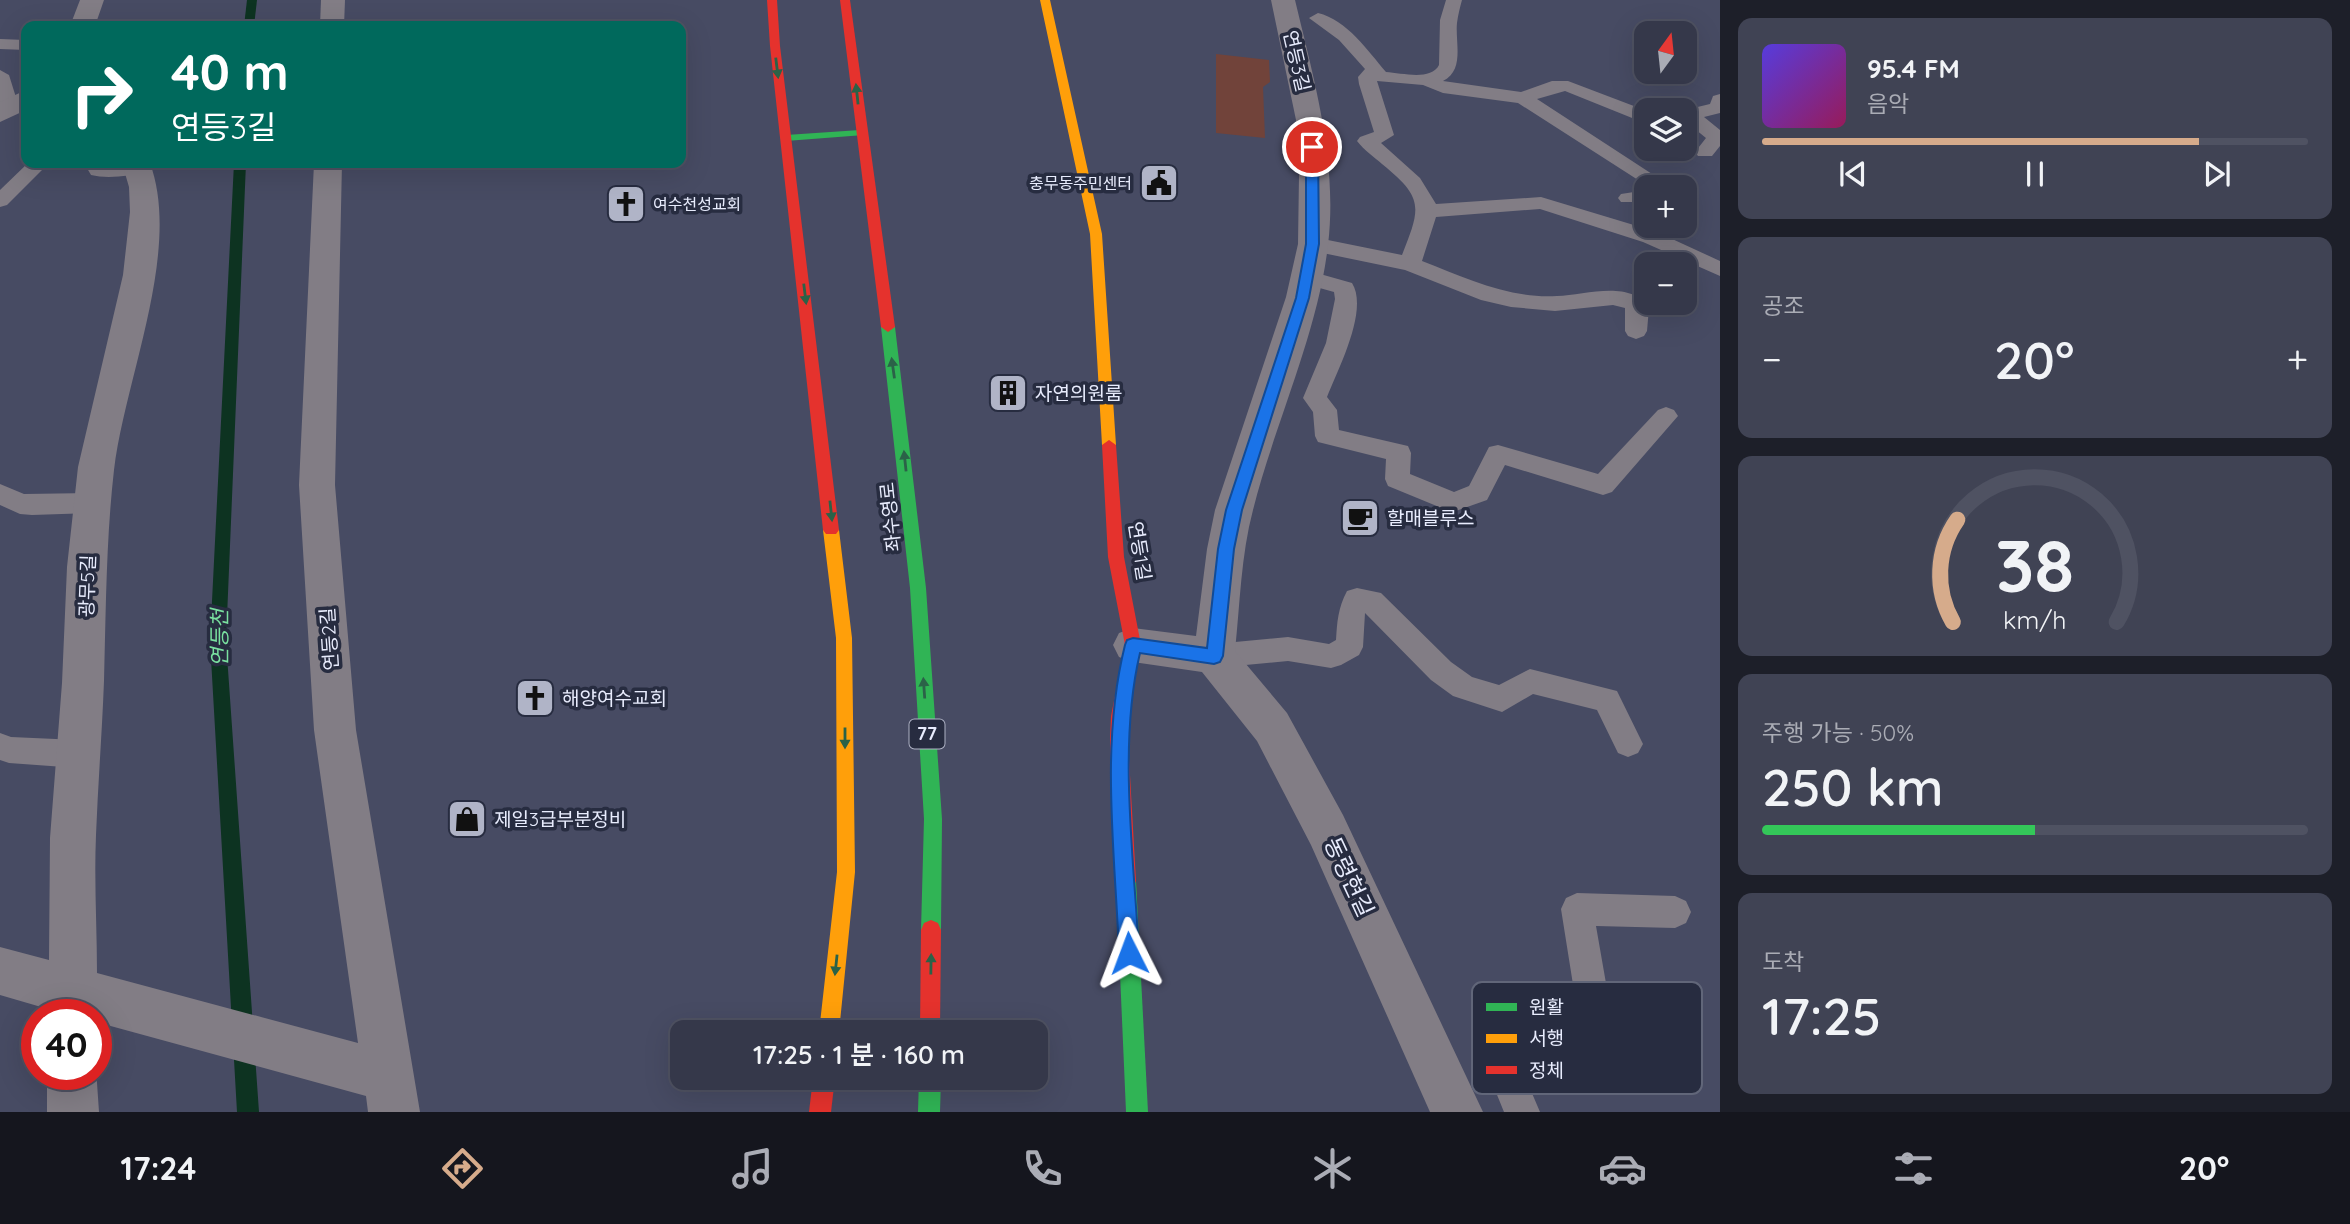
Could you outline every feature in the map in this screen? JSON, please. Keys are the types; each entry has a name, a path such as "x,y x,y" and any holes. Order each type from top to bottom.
{"main road":[{"path":"772,0 845,638 845,872 830,1020"},
{"name":"좌수영로","path":"845,0 860,134 902,436 918,588 933,819 930,1020"},
{"name":"연등1길","path":"1045,0 1096,234 1116,557 1133,645 1121,704 1119,740 1137,1112"},
{"path":"786,138 860,134"},
{"path":"820,1112 823,1090"},
{"path":"929,1112 930,1090"}],"street":[{"path":"332,21 333,0"},
{"name":"연등3길","path":"1214,656 1226,549 1234,510 1303,298 1313,244 1314,175 1311,120 1283,0"},
{"name":"광무5길","path":"73,999 73,838 83,684 86,567 96,467 139,275 145,212 144,187 138,168"},
{"name":"연등2길","path":"328,168 317,485 335,730 392,1095"},
{"path":"1133,645 1214,656"},
{"name":"동령현길","path":"1214,656 1272,727 1297,773 1327,830 1457,1112"},
{"path":"0,971 64,999"},
{"path":"112,1014 392,1095"},
{"path":"73,1090 73,1112"}],"lane":[{"path":"1429,81 1441,76 1448,65 1449,15 1454,0"},
{"path":"74,21 89,10"},
{"path":"1318,18 1345,36 1381,77 1429,81 1443,88 1522,98 1643,175"},
{"path":"0,44 21,45"},
{"path":"1373,71 1367,77 1368,84 1384,135 1367,141 1414,184 1425,201 1427,211 1410,264"},
{"path":"0,75 9,106"},
{"path":"1522,98 1558,85 1567,86 1634,113"},
{"path":"1705,151 1717,137 1689,115 1719,108 1720,100"},
{"path":"0,201 34,168"},
{"path":"96,168 98,171 121,168"},
{"path":"1427,211 1541,203 1650,237 1720,269"},
{"path":"1313,244 1410,264 1489,295 1511,300 1555,304 1613,298 1632,302 1638,308 1636,331"},
{"path":"1306,277 1344,288 1348,297 1345,317 1315,398 1325,410 1327,436 1399,453 1396,479 1453,502 1478,493 1498,454 1603,485 1666,416"},
{"path":"0,494 20,504 92,503"},
{"path":"1214,656 1288,649 1331,656 1349,647 1352,608 1357,598 1371,601 1441,671 1464,688 1502,699 1531,681 1607,700 1628,744"},
{"path":"0,746 9,750 78,754"},
{"path":"1589,982 1577,909 1675,912"},
{"path":"1514,1094 1522,1112"}],"shaded area":[{"path":"1216,54 1269,60 1270,82 1263,87 1265,138 1216,133"}],"waterway":[{"name":"연등천","path":"250,21 252,0"},
{"name":"연등천","path":"240,168 218,641 248,1112"}],"traffic: fast":[{"path":"786,138 860,133"},
{"path":"888,327 918,588 933,819 931,930"},
{"path":"1126,881 1137,1112"},
{"path":"929,1112 930,1090"}],"traffic: slow":[{"path":"1045,0 1096,234 1109,445"},
{"path":"830,1020 846,872 844,638 831,530"}],"traffic: jam":[{"path":"772,0 775,46 831,530"},
{"path":"845,0 888,327"},
{"path":"1109,445 1116,557 1133,645 1120,716 1119,740 1126,881"},
{"path":"930,1020 931,930"},
{"path":"820,1112 823,1090"}],"place":[{"name":"충무동주민센터","path":"1159,183"},
{"name":"여수천성교회","path":"626,204"},
{"name":"자연의원룸","path":"1008,393"},
{"name":"할매블루스","path":"1360,518"},
{"name":"해양여수교회","path":"535,698"},
{"name":"제일3급부분정비","path":"467,819"}],"route":[{"path":"1129,953 1119,740 1119,716 1125,679 1133,645 1214,656 1226,549 1234,510 1303,298 1313,244 1312,147"}]}
